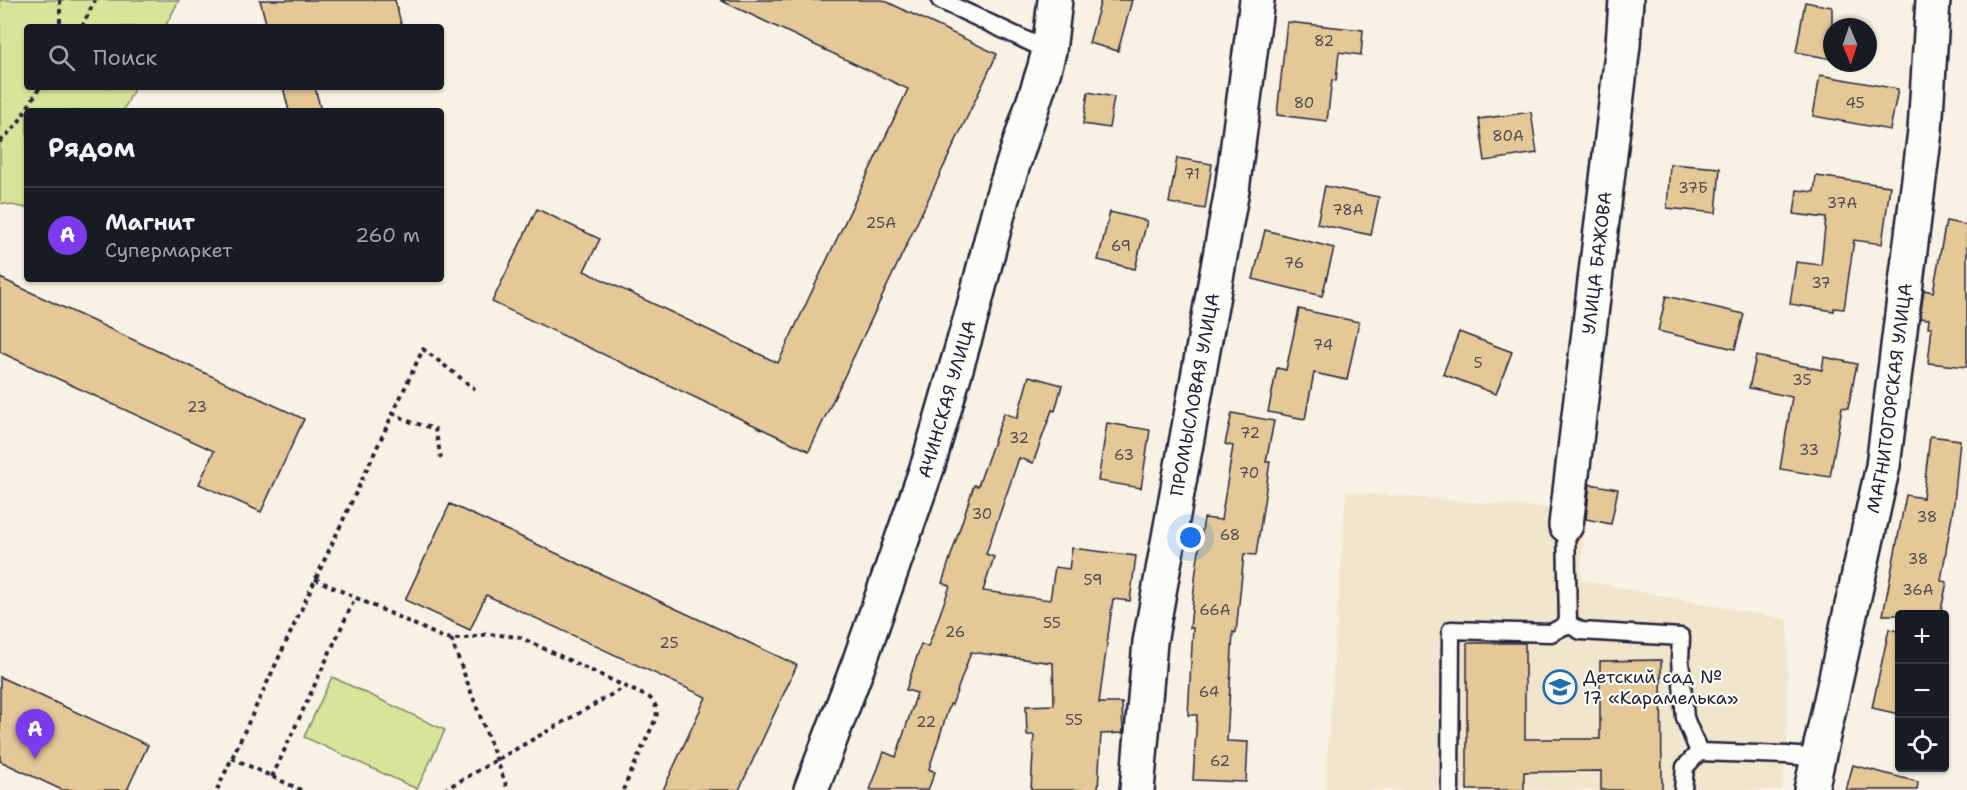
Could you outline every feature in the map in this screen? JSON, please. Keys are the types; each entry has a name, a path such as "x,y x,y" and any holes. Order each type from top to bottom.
{"street":[{"name":"АЧИНСКАЯ УЛИЦА","path":"811,790 859,663 928,465 1002,198 1044,70 1049,51 1055,0"},
{"name":"ПРОМЫСЛОВАЯ УЛИЦА","path":"1137,790 1150,642 1233,190 1257,0"},
{"name":"УЛИЦА БАЖОВА","path":"1566,525 1623,45 1626,0"},
{"name":"МАГНИТОГОРСКАЯ УЛИЦА","path":"1811,790 1883,466 1925,131 1933,0"}],"lane":[{"path":"940,0 1049,51"},
{"path":"1566,525 1568,624"},
{"path":"1568,624 1581,631 1681,637 1680,660 1685,718 1700,752"},
{"path":"1450,790 1451,630 1551,633 1568,624"},
{"path":"1683,790 1685,766 1700,752 1819,758"}],"path":[{"path":"60,0 60,24"},
{"path":"84,24 96,0"},
{"path":"27,108 38,90"},
{"path":"0,142 24,113"},
{"path":"217,790 423,349 474,389"},
{"path":"392,414 435,429 441,458"},
{"path":"315,579 435,635 451,639 488,634 519,637 650,698 657,711 656,718 622,790"},
{"path":"272,777 355,598"},
{"path":"451,639 508,790"},
{"path":"444,790 626,687"},
{"path":"232,758 301,790"}],"shaded area":[{"name":"Детский сад № 17 «Карамелька»","path":"1346,492 1585,511 1581,580 1788,620 1787,755 1781,790 1325,790"}],"green space":[{"path":"0,0 179,0 167,24 24,24 24,90 134,90 124,108 24,108 24,207 0,203"},
{"path":"332,677 445,730 417,789 304,737"}],"building":[{"path":"260,0 395,0 401,24 266,24"},
{"path":"720,0 883,0 997,54 809,451 492,302 537,209 600,239 584,271 778,363 908,89"},
{"path":"1101,0 1132,0 1118,51 1089,43"},
{"path":"1805,2 1832,7 1832,18 1823,18 1823,57 1796,52"},
{"path":"1287,22 1363,30 1361,55 1339,52 1336,81 1332,80 1327,121 1277,115"},
{"path":"1820,75 1898,89 1890,130 1813,116"},
{"path":"284,90 316,90 320,108 288,108"},
{"path":"1088,92 1114,97 1109,128 1083,124"},
{"path":"1531,112 1537,153 1485,161 1479,119"},
{"path":"1177,158 1212,164 1205,209 1169,203"},
{"path":"1670,164 1720,168 1716,213 1667,208"},
{"path":"1816,176 1890,186 1882,244 1854,240 1844,309 1834,308 1834,311 1790,304 1796,262 1821,265 1826,218 1794,214 1797,190 1814,192"},
{"path":"1325,186 1379,197 1371,235 1317,224"},
{"path":"1110,212 1147,221 1135,269 1098,260"},
{"path":"1946,221 1967,225 1967,367 1928,363 1932,327 1928,327 1929,319 1920,318 1924,290 1933,292"},
{"path":"1265,230 1334,248 1322,296 1253,279"},
{"path":"0,278 304,419 261,512 199,484 214,451 0,352"},
{"path":"1666,296 1744,314 1735,349 1658,331"},
{"path":"1299,309 1359,322 1347,380 1314,373 1305,419 1268,412 1277,368 1286,370"},
{"path":"1459,332 1512,352 1496,394 1443,374"},
{"path":"1756,356 1822,370 1824,357 1857,364 1848,408 1842,407 1830,477 1780,469 1792,397 1749,388"},
{"path":"1029,376 1062,385 1055,411 1052,410 1033,463 1019,458 986,554 994,557 983,591 1050,600 1055,567 1069,569 1072,548 1136,556 1130,601 1113,599 1099,703 1122,703 1123,733 1101,734 1098,790 1031,790 1034,735 1027,735 1026,706 1054,705 1053,663 971,652 952,705 950,704 929,769 935,772 928,790 870,790 884,752 896,757 917,693 906,690 921,644 928,647 950,586 942,583 974,485 978,486 1004,413 1017,418"},
{"path":"1232,413 1274,421 1266,462 1270,462 1256,555 1244,554 1236,633 1233,632 1227,741 1248,742 1246,782 1193,780 1197,715 1188,715 1193,628 1190,628 1196,570 1204,518 1221,520 1233,446 1225,444"},
{"path":"1107,423 1150,430 1141,488 1098,481"},
{"path":"1930,436 1960,440 1954,503 1941,581 1947,582 1941,610 1895,610 1895,615 1883,615 1906,495 1923,498"},
{"path":"1590,484 1618,489 1611,524 1586,519"},
{"path":"450,504 797,665 739,790 663,790 706,697 486,595 470,630 405,600"},
{"path":"1889,629 1895,630 1895,713 1872,708"},
{"path":"1467,643 1525,643 1525,739 1600,739 1600,661 1661,660 1662,790 1601,790 1601,771 1524,772 1524,790 1467,790"},
{"path":"0,677 148,745 127,790 62,790 0,761"},
{"path":"1853,765 1918,782 1917,790 1846,790"}],"place":[{"name":"Детский сад № 17 «Карамелька»","path":"1560,687"},
{"name":"Магнит","path":"35,759"}]}
